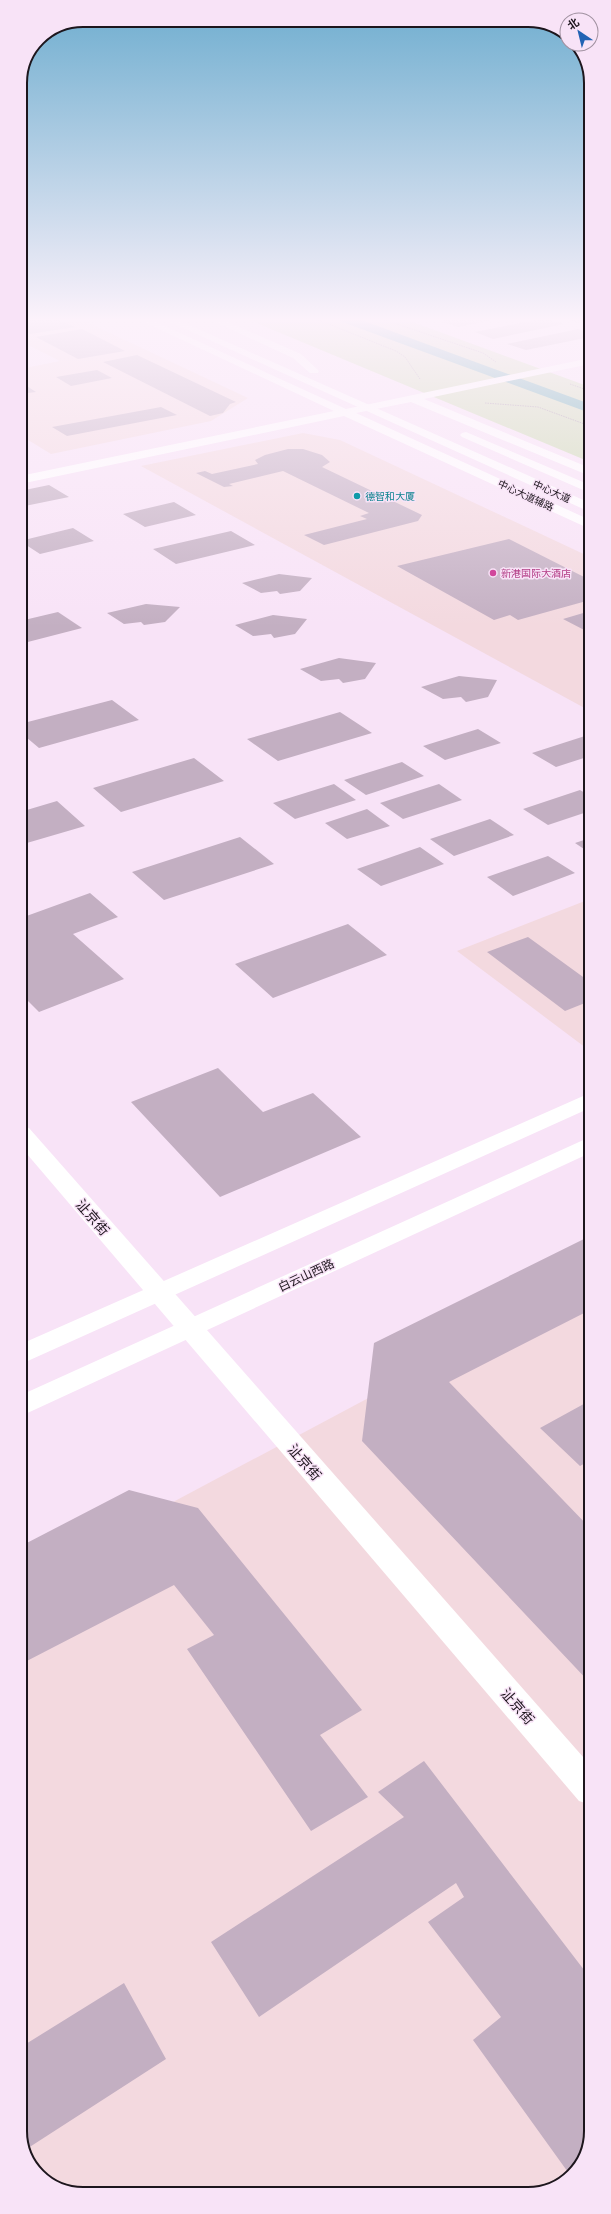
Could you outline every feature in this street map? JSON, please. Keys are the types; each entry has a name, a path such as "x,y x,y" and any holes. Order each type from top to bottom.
{"main road":[{"path":"27,468 260,420"},
{"path":"27,479 305,420"},
{"name":"中心大道辅路","path":"363,420 584,522"},
{"name":"中心大道","path":"395,420 584,505"},
{"path":"468,420 584,469"},
{"name":"中心大道","path":"455,430 584,485"},
{"path":"27,1351 584,1103"},
{"name":"沚京街","path":"27,1140 584,1782"},
{"name":"白云山西路","path":"27,1403 584,1147"}],"shaded area":[{"path":"27,420 212,420 211,421 51,454 27,439"},
{"path":"303,433 340,440 584,554 584,708 141,466"},
{"path":"584,901 584,1046 457,951"},
{"path":"584,1283 584,2131 583,2142 577,2159 565,2173 556,2180 546,2184 528,2187 79,2187 61,2183 46,2173 34,2159 28,2142 27,2131 27,1580"}],"green space":[{"path":"490,420 584,420 584,460"}],"building":[{"path":"88,420 149,420 67,436 52,427"},
{"name":"德智和大厦","path":"288,449 303,449 322,455 330,462 322,467 422,515 418,521 324,545 304,535 367,519 360,516 369,513 283,471 229,484 233,486 224,487 196,473 205,471 212,474 258,464 255,460 265,455"},
{"path":"49,485 69,497 27,506 27,490"},
{"path":"174,502 196,515 145,527 123,514"},
{"path":"73,528 94,541 40,554 27,546 27,539"},
{"path":"231,531 255,545 176,564 153,549"},
{"name":"新港国际大酒店","path":"509,539 584,577 584,602 518,620 510,615 494,620 397,566"},
{"path":"279,574 312,578 300,591 280,594 277,591 261,593 242,583"},
{"path":"146,604 180,607 165,622 144,625 141,622 124,624 107,613"},
{"path":"58,612 82,628 27,642 27,619"},
{"path":"584,613 584,630 563,619"},
{"path":"273,615 307,619 295,634 274,638 271,634 253,636 235,625"},
{"path":"339,658 376,663 365,679 343,683 339,679 321,681 300,669"},
{"path":"459,676 497,680 488,697 466,702 461,697 443,699 421,687"},
{"path":"112,700 139,720 39,748 27,738 27,722"},
{"path":"340,712 372,733 278,761 247,739"},
{"path":"478,729 501,743 445,760 423,746"},
{"path":"584,736 584,758 556,767 532,753"},
{"path":"194,758 224,781 121,812 93,788"},
{"path":"402,762 424,776 366,795 344,780"},
{"path":"334,784 356,800 295,819 273,803"},
{"path":"439,784 462,800 403,819 380,803"},
{"path":"580,790 584,792 584,813 548,825 523,809"},
{"path":"57,801 85,826 27,843 27,810"},
{"path":"367,809 390,826 347,839 325,823"},
{"path":"490,819 514,835 454,856 430,839"},
{"path":"240,837 274,864 164,900 132,872"},
{"path":"584,840 584,849 575,843"},
{"path":"420,847 444,864 381,886 357,869"},
{"path":"548,856 575,873 513,896 487,877"},
{"path":"90,893 118,917 73,934 124,979 39,1012 27,1000 27,916"},
{"path":"348,924 387,955 273,998 235,964"},
{"path":"528,937 584,978 584,1003 565,1011 487,952"},
{"path":"218,1068 263,1112 313,1093 361,1137 220,1197 131,1102"},
{"path":"584,1239 584,1313 449,1382 584,1522 584,1677 362,1441 374,1343"},
{"path":"584,1404 584,1464 580,1466 540,1428"},
{"path":"129,1490 198,1508 362,1710 320,1735 368,1797 311,1831 187,1649 214,1635 174,1585 27,1661 27,1543"},
{"path":"424,1761 584,1970 584,2131 583,2142 577,2159 567,2171 473,2040 501,2017 428,1922 464,1897 456,1883 259,2017 211,1942 404,1817 378,1792"},
{"path":"124,1983 166,2059 29,2147 27,2131 27,2043"}],"place":[{"name":"德智和大厦","path":"357,496"},
{"name":"新港国际大酒店","path":"493,573"}]}
